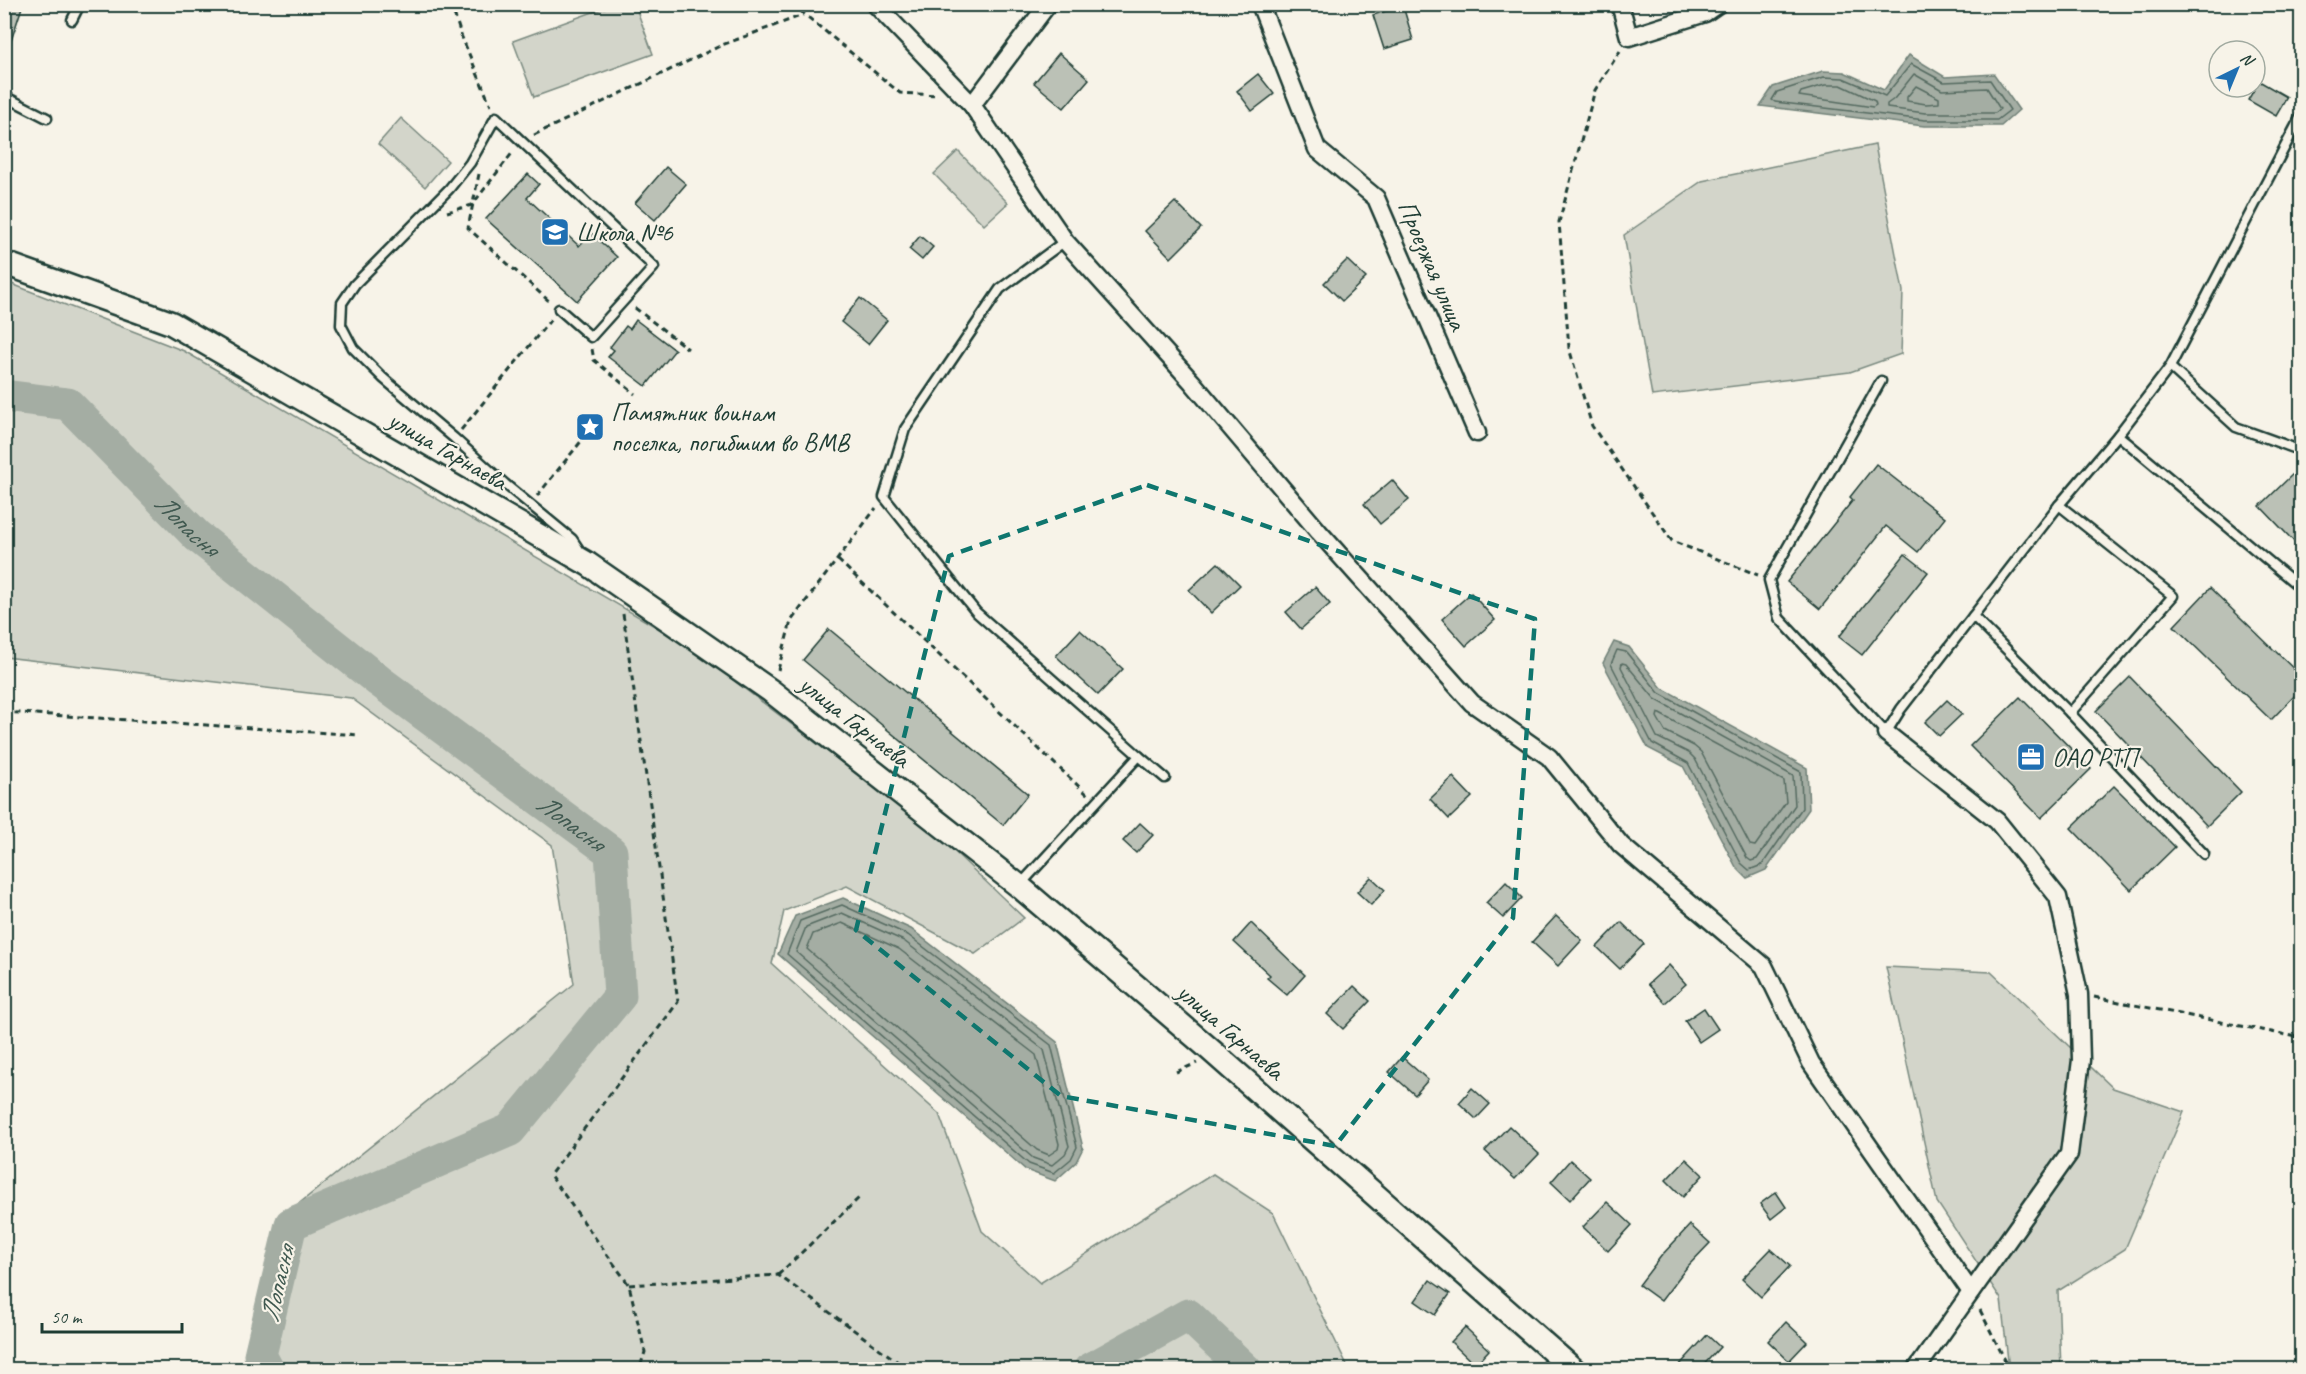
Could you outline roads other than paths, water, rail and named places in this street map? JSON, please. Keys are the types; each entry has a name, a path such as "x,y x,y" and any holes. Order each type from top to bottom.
{"street":[{"path":"875,4 972,105 1065,241 1192,382 1319,532 1472,703 1549,757 1621,845 1764,966 1811,1063 1971,1292"},
{"path":"972,105 1048,4"},
{"name":"Проезжая улица","path":"1260,4 1317,149 1376,198 1477,433"},
{"path":"1620,4 1629,37 1705,13 1718,4"},
{"name":"улица Гарнаева","path":"4,263 171,323 588,564 771,692 1019,886 1206,1046 1574,1370"},
{"path":"1886,733 1997,821 2058,897 2079,994 2081,1060 2069,1154 1916,1370"}],"lane":[{"path":"72,20 80,4"},
{"path":"4,96 47,118"},
{"path":"1881,381 1769,580 1779,618 1886,733 1901,708 2170,367 2301,114"},
{"path":"559,309 591,337 654,267 496,117 470,163 449,189 356,284 342,303 341,325 353,348 383,378 572,539 588,564"},
{"path":"1065,241 1000,290 905,429 884,497 976,612 1166,778"},
{"path":"2170,367 2236,427 2301,451"},
{"path":"2118,435 2301,589"},
{"path":"2059,505 2174,596 2070,713"},
{"path":"1973,616 2070,713 2204,854"},
{"path":"1019,886 1139,756"}],"water":[{"path":"1909,55 1945,77 1994,74 2019,110 2001,126 1924,126 1760,106 1773,87 1823,71 1844,72 1884,90"},
{"path":"1614,642 1629,647 1662,688 1807,768 1809,809 1766,870 1747,878 1736,867 1683,766 1648,748 1603,663"},
{"path":"843,898 911,929 1057,1042 1083,1148 1076,1162 1055,1181 1026,1170 778,954 795,916"}],"waterway":[{"name":"Лопасня","path":"4,396 68,404 197,536 379,681 611,852 620,996 510,1130 291,1224 260,1355 268,1370"},
{"name":"Лопасня","path":"1089,1370 1188,1315 1246,1370"}],"place":[{"name":"Школа №6","path":"555,232"},
{"name":"Памятник воинам поселка, погибшим во ВМВ","path":"590,427"},
{"name":"ОАО РТП","path":"2031,757"}]}
